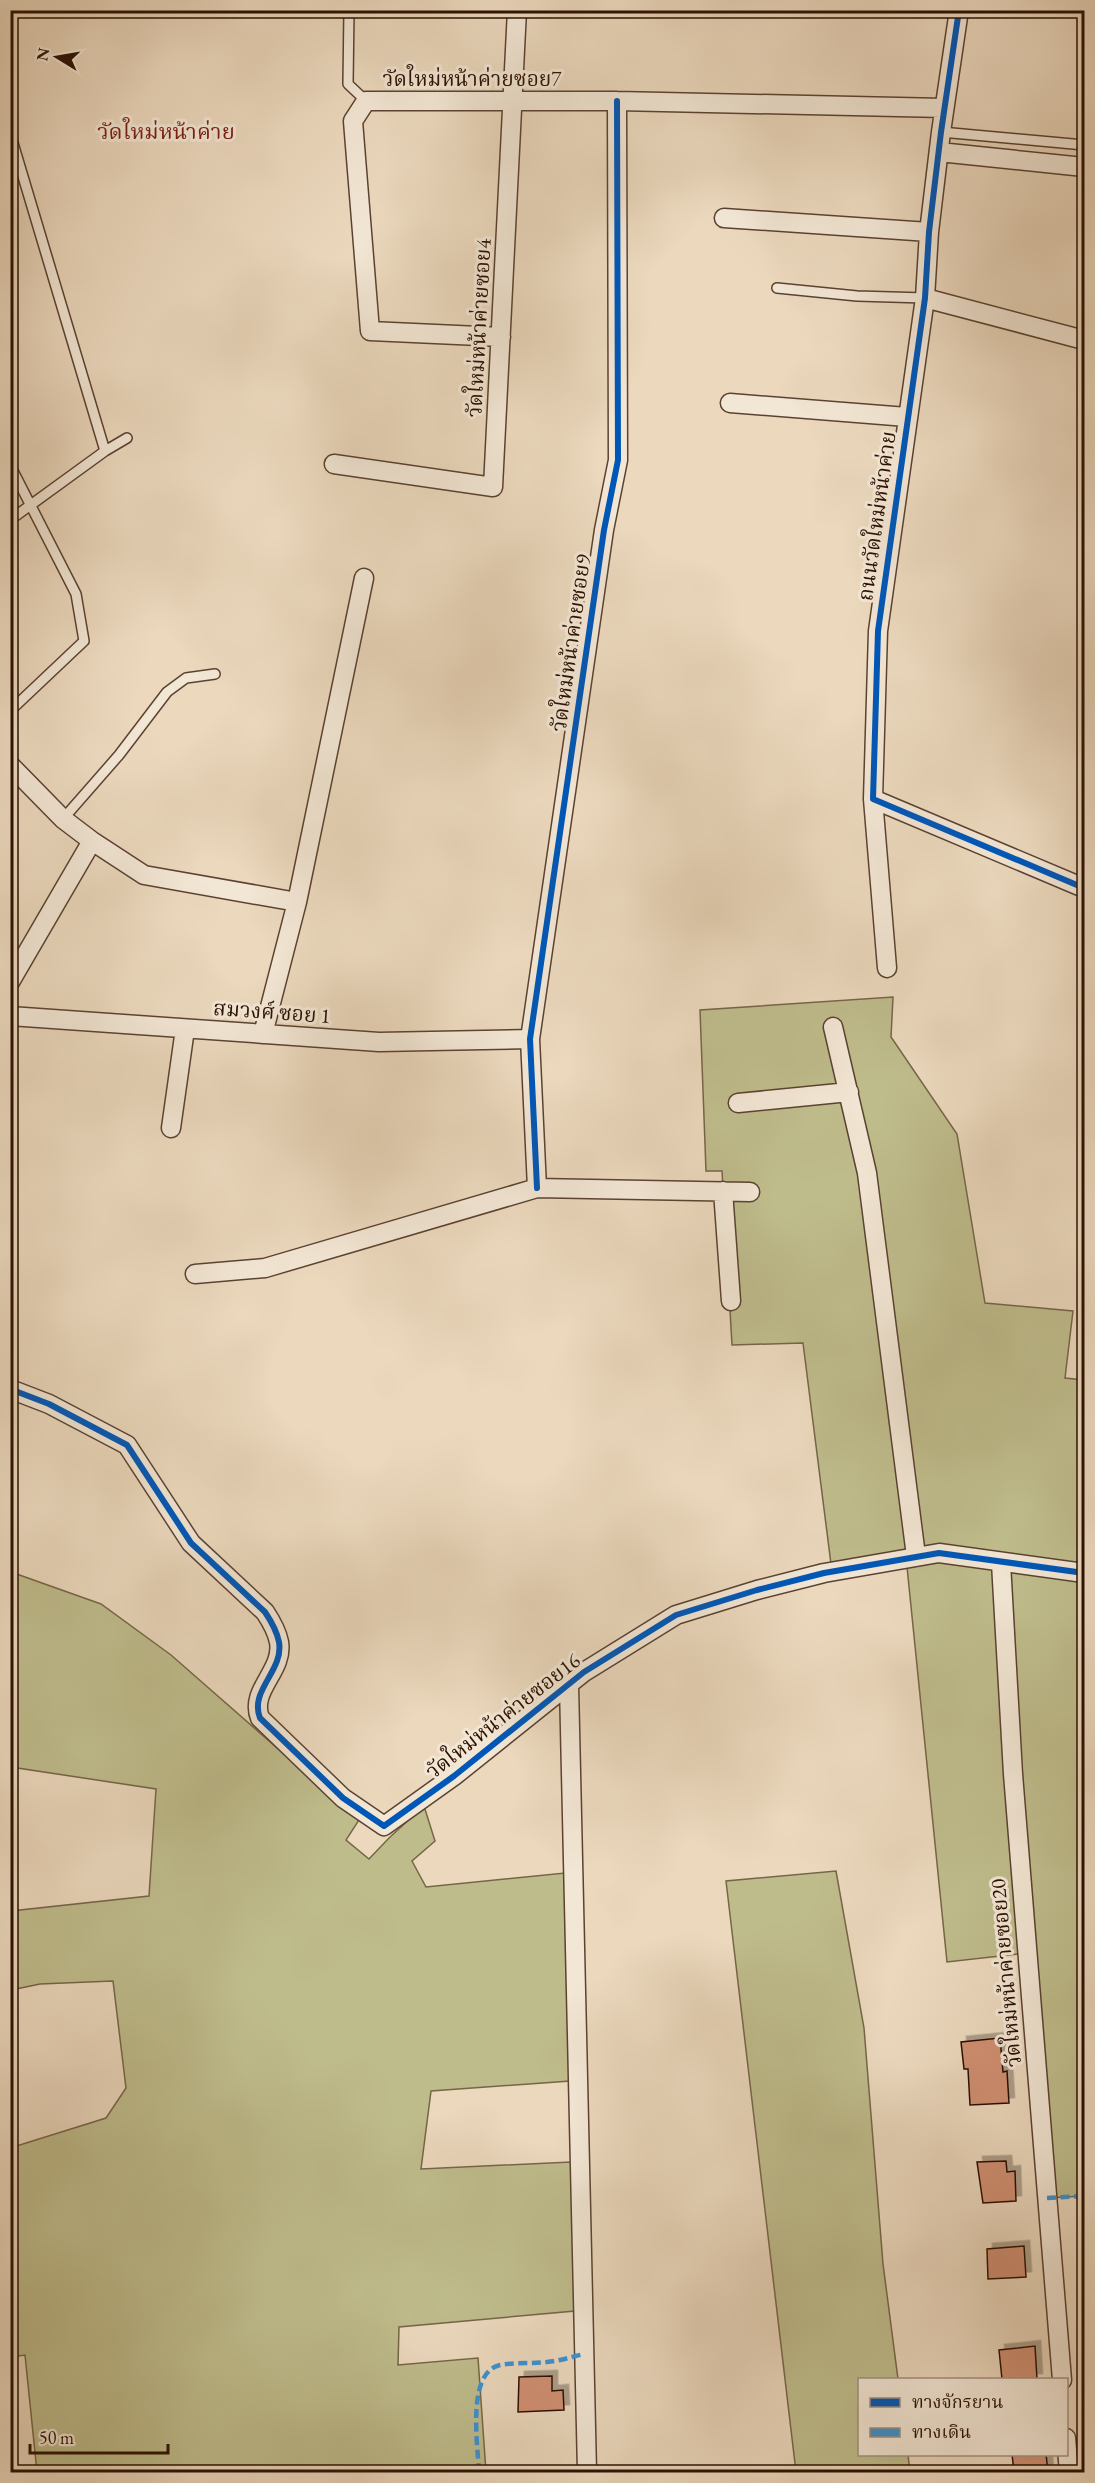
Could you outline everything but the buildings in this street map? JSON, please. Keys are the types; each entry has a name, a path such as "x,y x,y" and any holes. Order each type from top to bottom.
{"street":[{"name":"วัดใหม่หน้าค่ายซอย4","path":"334,464 493,487 517,10"},
{"name":"ถนนวัดใหม่หน้าค่าย","path":"887,968 873,799 878,632 925,298 929,232 959,10"},
{"name":"วัดใหม่หน้าค่ายซอย7","path":"501,337 370,332 353,121 366,102 617,101 944,108"},
{"name":"วัดใหม่หน้าค่ายซอย9","path":"537,1188 530,1039 604,530 618,460 617,101"},
{"path":"939,152 1084,166"},
{"path":"724,218 929,232"},
{"path":"925,298 1084,340"},
{"path":"730,403 907,417"},
{"path":"263,1034 297,902 364,578"},
{"path":"10,765 63,819 144,875 297,902"},
{"path":"873,799 1084,888"},
{"path":"10,982 92,841"},
{"name":"สมวงศ์ ซอย 1","path":"10,1016 379,1042 530,1039"},
{"path":"833,1027 867,1173 916,1556"},
{"path":"171,1128 184,1029"},
{"path":"738,1103 849,1092"},
{"path":"195,1274 265,1268 537,1188 750,1192"},
{"path":"723,1191 731,1301"},
{"name":"วัดใหม่หน้าค่ายซอย16","path":"10,1389 49,1404 127,1445 191,1543 265,1612 279,1641 280,1651 278,1662 257,1700 260,1718 343,1798 384,1826 454,1776 584,1672 676,1615 790,1582 939,1553 1084,1573"},
{"name":"วัดใหม่หน้าค่ายซอย20","path":"1001,1563 1013,1774 1062,2378"},
{"path":"569,1685 587,2472"},
{"path":"1068,2456 1069,2472"}],"lane":[{"path":"349,10 348,84 366,102"},
{"path":"941,132 1084,145"},
{"path":"10,133 105,451"},
{"path":"777,288 857,296 925,298"},
{"path":"10,520 105,451 128,438"},
{"path":"10,465 76,594 84,641 10,711"},
{"path":"63,819 119,755 166,692 186,678 215,674"}],"shaded area":[{"path":"893,997 891,1037 957,1134 985,1303 1073,1311 1065,1378 1084,1380 1084,2196 1047,2198 1028,1953 947,1962 906,1557 832,1572 803,1343 732,1345 722,1171 706,1171 700,1010"},
{"path":"11,1572 101,1604 171,1655 359,1820 346,1840 369,1859 424,1806 435,1841 412,1861 426,1887 565,1873 570,2081 431,2091 421,2169 571,2162 575,2311 399,2327 398,2365 478,2358 486,2472 37,2472 25,2355 11,2357 10,2148 106,2118 126,2088 113,1981 40,1984 11,1990 11,1911 149,1896 156,1789 11,1767"},
{"path":"836,1871 864,2028 883,2264 898,2378 858,2378 858,2456 908,2456 910,2472 796,2472 726,1881"}],"marked path":[{"path":"1082,1573 1084,1610"},
{"path":"1047,2198 1084,2196"},
{"path":"479,2472 476,2412 482,2381 489,2371 500,2365 552,2361 584,2354"}],"cycle path":[{"path":"959,10 929,232 925,298 878,631 873,799 1084,888"},
{"path":"537,1188 530,1039 604,530 618,460 617,101"},
{"path":"10,1389 49,1404 127,1445 191,1543 265,1612 274,1627 279,1642 279,1652 277,1662 259,1698 260,1718 343,1798 384,1826 454,1776 584,1672 676,1615 757,1590 824,1573 939,1553 1084,1573"}],"district":[{"name":"วัดใหม่หน้าค่าย","path":"166,131"}]}
